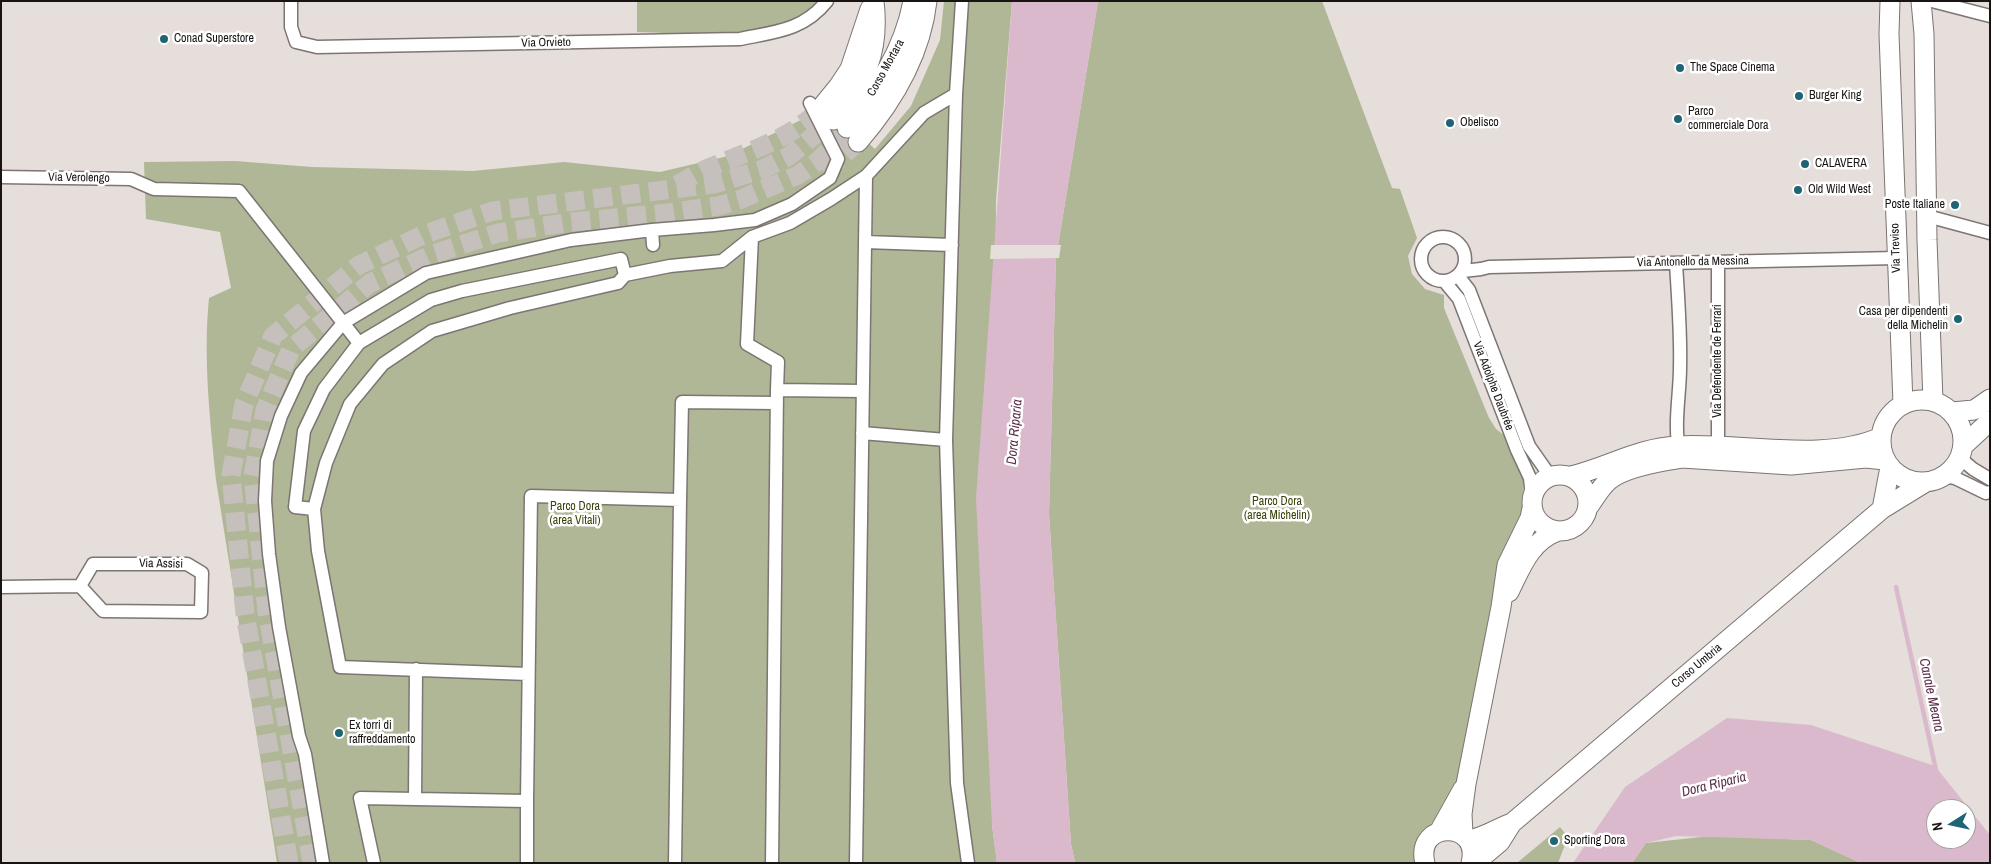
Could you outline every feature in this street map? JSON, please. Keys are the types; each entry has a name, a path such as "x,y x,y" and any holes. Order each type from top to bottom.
{"street":[{"name":"Via Orvieto","path":"291,1 291,27 296,42 317,47 740,39 790,29 810,18 826,1"},
{"name":"Corso Mortara","path":"834,121 850,101 864,77 875,46 876,22 873,1"},
{"name":"Corso Mortara","path":"834,121 883,78 900,47 913,1"},
{"path":"323,863 305,754 299,736 279,627 265,501 267,460 282,416 301,373 343,323 426,273 571,240 755,220 792,204 830,178 838,159 834,121 876,121 896,92 912,57 927,1"},
{"path":"962,1 956,94 946,440 957,783 968,863"},
{"name":"Via Treviso","path":"1890,1 1889,34 1896,258 1903,404"},
{"path":"1921,1 1925,48 1932,400"},
{"path":"1932,1 1990,16"},
{"path":"528,674 340,667 318,551 314,509 326,463 350,404 383,364 432,331 510,308 618,283 625,275 670,266 722,261 752,237 790,222 831,199 866,176 924,113 956,94"},
{"path":"856,863 866,176"},
{"name":"Via Verolengo","path":"1,177 131,179 154,189 239,191 343,323"},
{"path":"1927,216 1990,233"},
{"path":"652,230 653,245"},
{"path":"752,237 747,344 778,362 772,863"},
{"name":"Via Adolphe Daubrée","path":"1463,250 1453,239 1446,237 1431,240 1422,251 1420,259 1425,273 1437,281 1445,282 1459,299 1517,450 1530,478 1532,502"},
{"path":"865,242 952,245"},
{"path":"1463,250 1489,267"},
{"path":"1445,282 1460,273 1465,257 1463,250"},
{"name":"Via Antonello da Messina","path":"1460,273 1489,267 1896,258"},
{"path":"314,509 295,507 304,431 324,389 359,343 431,300 462,291 621,259 625,275"},
{"name":"Via Defendente de Ferrari","path":"1715,453 1718,262"},
{"path":"1676,263 1680,366 1680,452"},
{"name":"Via Adolphe Daubrée","path":"1460,273 1469,290 1529,446 1550,476"},
{"path":"343,323 359,343"},
{"path":"777,390 862,391"},
{"path":"1952,412 1964,413 1974,410 1990,399"},
{"path":"1926,482 1914,481 1903,477 1888,463 1882,448 1881,437 1885,424 1892,412 1912,400 1932,400 1952,412 1959,422 1963,434 1962,452 1973,469 1990,479"},
{"path":"675,863 682,402 777,403"},
{"name":"Corso Umbria","path":"1475,863 1500,842 1512,823 1882,509 1926,482 1944,476 1953,468 1962,452 1990,421"},
{"path":"862,433 946,440"},
{"path":"1571,476 1600,468 1636,453 1715,453 1830,448 1854,446 1881,437"},
{"path":"1501,607 1529,553 1541,540 1576,526 1584,518 1589,506 1603,486 1615,476 1680,452"},
{"path":"1715,453 1791,465 1866,458 1888,463"},
{"path":"1882,509 1888,463"},
{"path":"1471,863 1473,854 1465,837 1462,814 1466,784 1501,607 1507,565 1530,518 1536,487 1542,480 1561,474 1571,476 1582,484 1588,495 1589,506"},
{"path":"1944,476 1956,478 1986,493 1990,492"},
{"path":"526,863 532,496 680,500"},
{"path":"1532,502 1536,519 1544,526 1558,532"},
{"name":"Via Assisi","path":"93,564 187,564 202,573 201,612 103,611 80,586 93,564"},
{"path":"1,587 80,586"},
{"path":"415,798 416,669"},
{"path":"1439,832 1466,784"},
{"path":"374,863 360,798 527,801"},
{"name":"Corso Umbria","path":"1465,837 1476,839 1512,823"},
{"path":"1424,861 1424,848 1428,840 1439,832 1448,830 1465,837"}],"green space":[{"path":"637,1 818,1 800,15 779,25 757,31 733,34 708,34 637,32"},
{"name":"Parco Dora (area Vitali)","path":"944,1 1012,1 996,200 992,825 997,863 277,863 216,480 210,412 207,366 209,298 231,288 220,232 146,219 144,162 235,161 312,167 473,171 564,162 660,172 728,156 827,107 875,149 911,106 940,40"},
{"name":"Parco Dora (area Michelin)","path":"1098,1 1322,1 1392,188 1400,189 1417,238 1408,256 1412,274 1425,289 1444,295 1444,308 1489,418 1496,429 1505,436 1523,476 1524,516 1498,568 1455,796 1417,863 1075,863 1071,844 1049,514 1056,258"},
{"name":"Sporting Dora","path":"1560,827 1568,837 1558,863 1517,863"},
{"path":"1710,836 1811,840 1861,863 1632,863 1646,843"}],"water":[{"name":"Dora Riparia","path":"1012,1 1098,1 1056,258 1049,514 1071,844 1075,863 997,863 992,825 976,498"},
{"name":"Dora Riparia","path":"1727,718 1811,725 1935,766 1961,799 1926,799 1926,849 1976,849 1976,817 1990,835 1990,863 1861,863 1811,840 1676,836 1646,843 1632,863 1573,863 1625,787"}],"pier":[{"path":"991,245 1061,245 1059,258 990,259"}],"waterway":[{"name":"Canale Meana","path":"1896,587 1936,770"}],"tunnel":[{"path":"677,185 698,173 769,143 796,129 820,109"},
{"path":"289,863 245,614 231,475 244,404 273,336 359,265 425,234 493,211 714,184 761,170 789,156 833,120"},
{"path":"312,863 267,611 253,476 265,410 291,349 370,283 433,254 498,233 571,222 668,213 718,206 739,200 798,175 817,162 847,128"},
{"path":"824,172 858,142"}],"place":[{"name":"Conad Superstore","path":"164,39"},
{"name":"The Space Cinema","path":"1680,68"},
{"name":"Burger King","path":"1799,96"},
{"name":"Parco commerciale Dora","path":"1678,119"},
{"name":"Obelisco","path":"1450,123"},
{"name":"CALAVERA","path":"1805,164"},
{"name":"Old Wild West","path":"1798,190"},
{"name":"Poste Italiane","path":"1955,205"},
{"name":"Casa per dipendenti della Michelin","path":"1958,319"},
{"name":"Ex torri di raffreddamento","path":"339,733"},
{"name":"Sporting Dora","path":"1554,841"}]}
